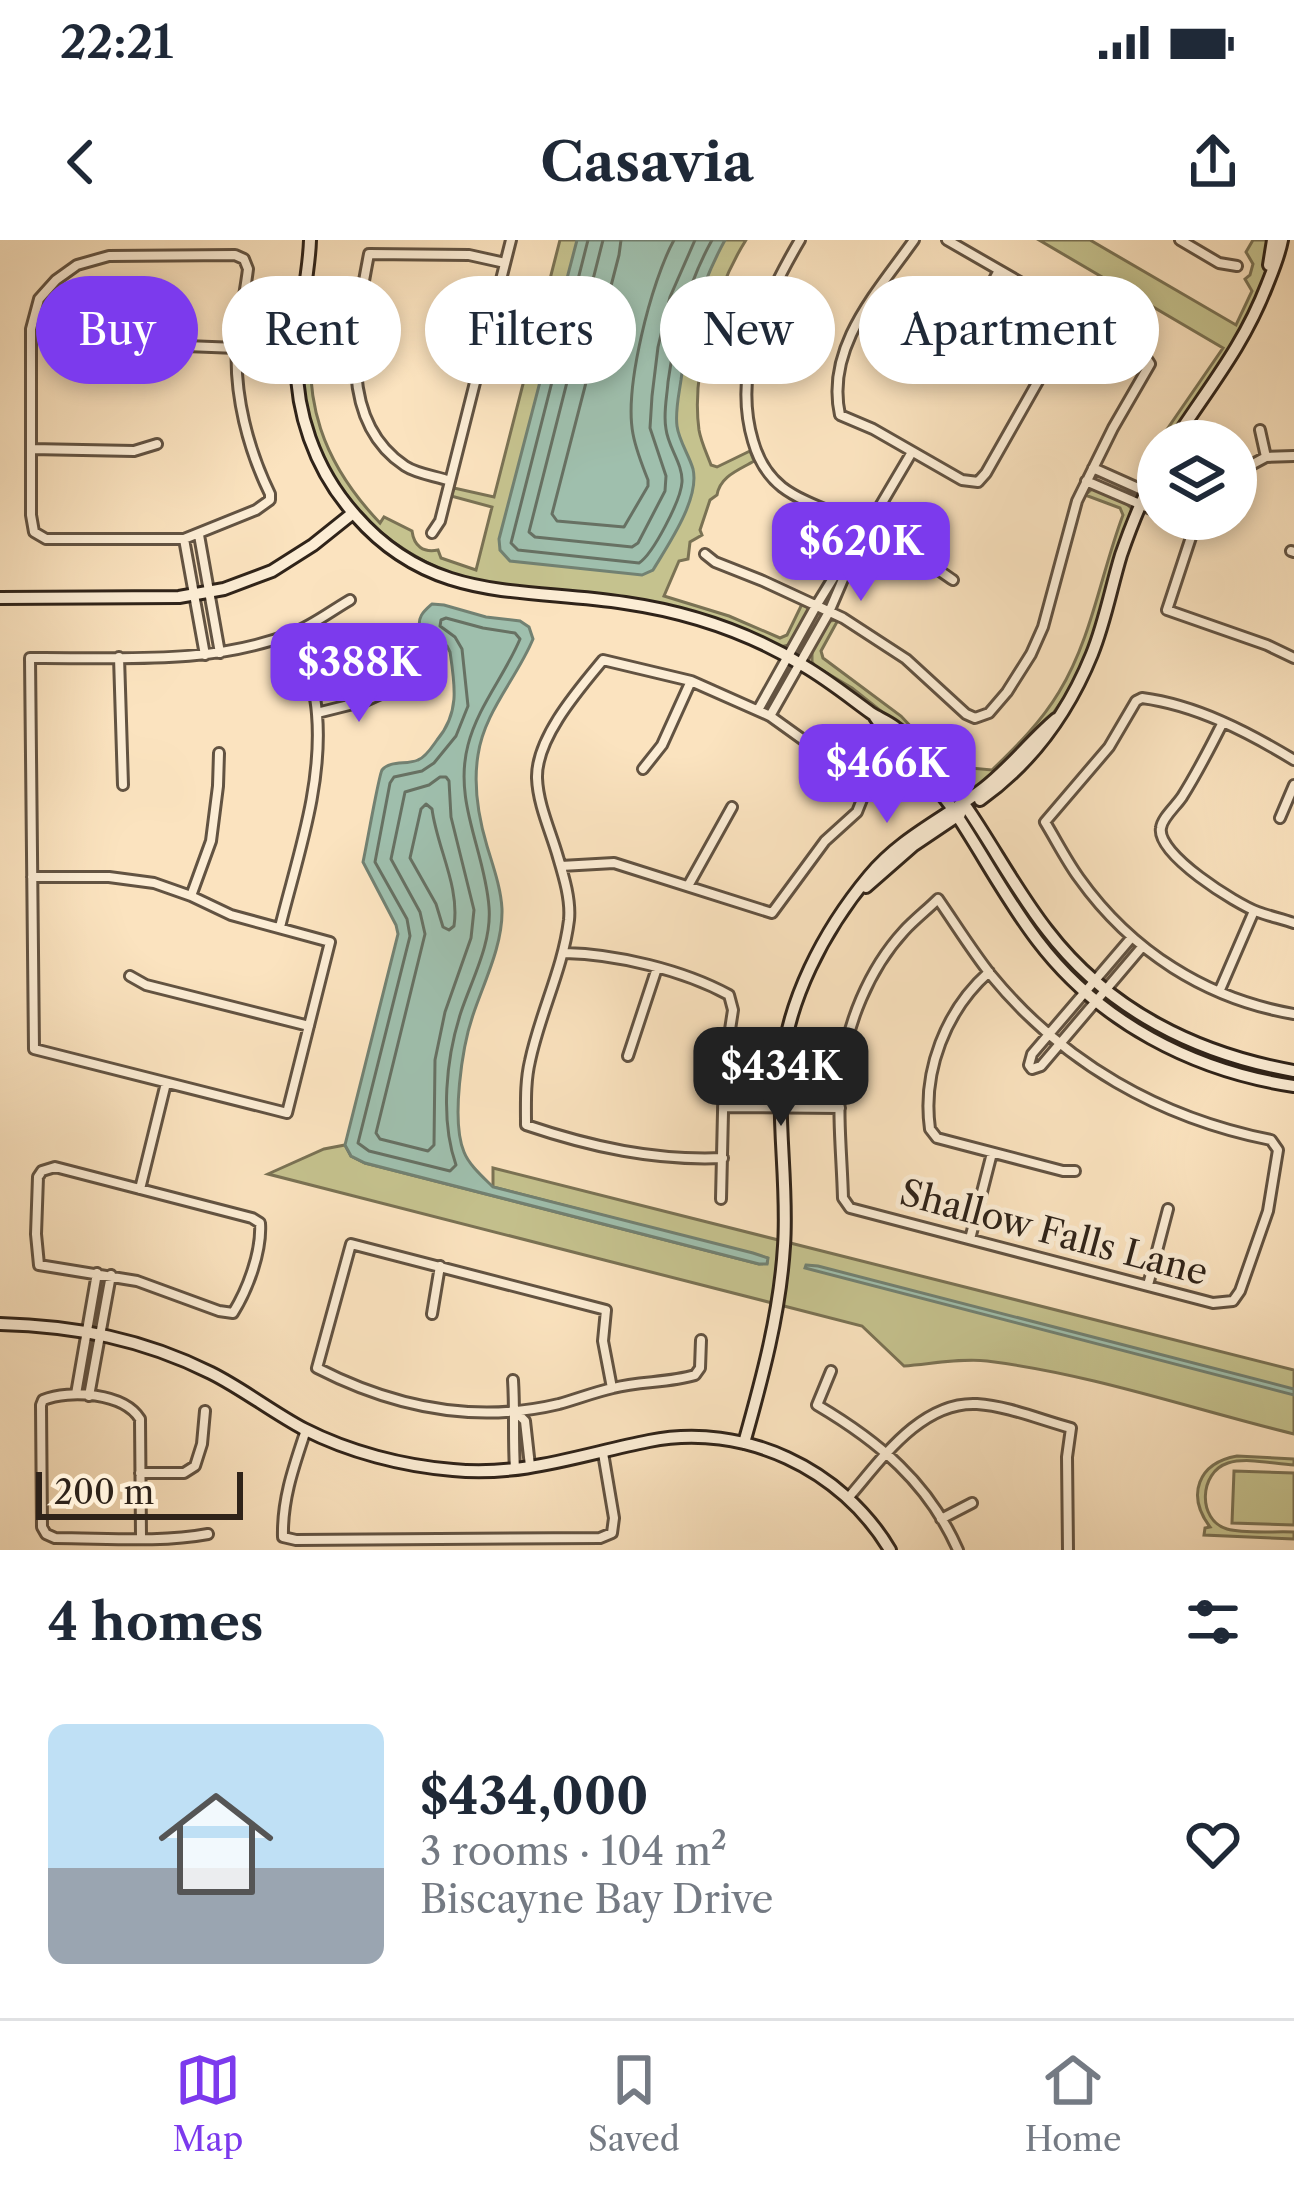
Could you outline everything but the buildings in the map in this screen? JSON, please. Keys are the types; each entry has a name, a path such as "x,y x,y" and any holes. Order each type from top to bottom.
{"street":[{"path":"307,276 310,240"},
{"path":"503,276 511,240"},
{"path":"800,240 781,272 754,339 746,376 744,408 758,460 783,488 868,527 953,580"},
{"path":"914,240 864,308 848,345 839,375 841,415 962,480 978,482 1035,384"},
{"path":"946,240 1009,276"},
{"path":"1180,240 1219,262 1238,266"},
{"path":"1188,420 1252,322 1277,240"},
{"path":"365,276 369,254 469,255 506,263"},
{"path":"238,384 270,500 184,539 46,539 34,532 32,329 40,299 77,265 109,256 235,255 244,259 247,276"},
{"path":"996,276 999,270"},
{"path":"299,384 304,423 326,474 353,513 381,541 464,585 647,606 707,622 795,660 897,728 920,750 1046,929 1100,986 1177,1036 1235,1059 1294,1071"},
{"path":"358,384 376,440 407,468 450,481"},
{"path":"431,533 440,521 475,384"},
{"path":"706,554 843,618 906,658 966,714 975,718 989,713 1031,654 1043,627 1077,501 1139,384"},
{"path":"1260,430 1266,457"},
{"path":"31,448 134,451 157,444"},
{"path":"758,710 829,612 856,548 912,452"},
{"path":"1257,462 1294,456"},
{"path":"1093,468 1137,492"},
{"path":"1086,481 1137,495"},
{"path":"0,598 179,597 224,590 272,571 353,513"},
{"path":"743,1442 781,1283 785,1217 781,1093 785,1045 802,989 824,940 878,865 960,809 1056,719 1092,655 1121,556 1137,522"},
{"path":"199,535 220,653"},
{"path":"184,539 205,655"},
{"path":"1190,540 1167,610 1294,658"},
{"path":"770,716 816,606 856,548"},
{"path":"32,877 109,877 154,883 231,915 330,942 287,1113 34,1049 32,877 30,658 220,653 298,631 350,600"},
{"path":"280,927 309,812 317,758 317,713 298,631"},
{"path":"119,657 123,785"},
{"path":"560,866 614,863 772,913 825,841 857,812 863,797 857,786 758,710 691,681 603,660 546,741 538,766 540,800 570,910 565,953 529,1064 526,1125 654,1158 723,1158"},
{"path":"643,769 662,745 691,681"},
{"path":"317,713 385,692"},
{"path":"1294,760 1222,722 1142,698 1045,822 1079,878 1142,947 1219,993 1294,1014"},
{"path":"1222,722 1200,766 1160,826 1165,844 1197,876 1254,911 1294,922"},
{"path":"191,896 211,841 219,753"},
{"path":"1280,818 1294,785"},
{"path":"688,886 733,807"},
{"path":"960,809 1036,939 1090,998 1183,1054 1241,1076 1294,1086"},
{"path":"723,1107 840,1108 845,1052 867,988 902,933 938,899 989,972 1059,1045"},
{"path":"1219,993 1254,911"},
{"path":"1090,998 1049,1035 1030,1059 1032,1069 1041,1066 1059,1045 1132,937"},
{"path":"1100,986 1142,947"},
{"path":"565,953 657,968 723,991 731,1000 721,1199"},
{"path":"628,1056 657,968"},
{"path":"989,972 957,1009 936,1053 930,1129 938,1138 1075,1171"},
{"path":"130,976 146,985 309,1026"},
{"name":"Shallow Falls Lane","path":"840,1108 843,1198 850,1208 1224,1304 1233,1301 1268,1211 1277,1150 1271,1140 1176,1113 1112,1082 1059,1045"},
{"path":"140,1189 166,1083"},
{"path":"723,1092 840,1094"},
{"path":"970,1239 992,1152"},
{"path":"55,1167 140,1189 260,1223 253,1264 233,1313 111,1275 39,1265 36,1217 42,1171 55,1167"},
{"path":"1148,1285 1168,1209"},
{"path":"612,1388 603,1341 606,1310 351,1244 317,1368 382,1397 440,1410 494,1413 558,1404 612,1388 695,1375 700,1368 701,1340"},
{"path":"431,1314 440,1266"},
{"path":"89,1396 97,1273"},
{"path":"76,1394 111,1275"},
{"path":"0,1324 55,1326 123,1339 211,1372 306,1430 402,1463 456,1471 515,1469 603,1454 646,1441 708,1437 743,1442 805,1466 849,1497 890,1550"},
{"path":"832,1371 817,1405 888,1453 929,1499 958,1550"},
{"path":"513,1380 515,1469"},
{"path":"141,1537 137,1412 76,1394 44,1400 42,1527 46,1534 55,1538 141,1537 208,1534"},
{"path":"849,1497 910,1430 949,1408 975,1404 1071,1428 1068,1550"},
{"path":"140,1473 184,1473 195,1466 205,1411"},
{"path":"515,1411 525,1421 531,1468"},
{"path":"306,1430 283,1516 283,1537 296,1540 600,1538 612,1533 614,1518 603,1454"},
{"path":"941,1519 971,1503"}],"shaded area":[{"path":"560,240 746,240 727,276 660,276 660,384 699,384 700,434 711,465 717,467 750,451 754,461 726,478 710,500 702,535 690,542 688,559 679,561 664,596 780,638 787,635 803,602 808,613 789,645 780,647 716,620 476,583 394,542 336,482 317,446 304,384 312,384 330,453 380,523 384,517 412,531 420,547 438,550 441,558 476,570 492,507 451,496 454,488 494,497 523,384 636,384 636,276 551,276"},
{"path":"1039,240 1090,240 1152,276 1100,276"},
{"path":"1253,240 1271,240 1264,280 1244,329 1183,420 1173,420 1223,348 1159,310 1159,280 1236,325 1252,291 1245,279 1253,264 1246,252"},
{"path":"1093,488 1132,509 1091,643 1073,683 1040,729 986,781 965,793 905,730 815,666 812,651 829,621 838,620 821,651 823,658 901,716 948,766 992,770 1052,703 1088,628 1123,515 1120,508 1085,495"},
{"path":"345,1145 351,1156 365,1163 759,1264 767,1263 767,1258 493,1187 493,1168 1294,1370 1294,1434 1026,1367 977,1360 904,1366 862,1326 268,1174 324,1149"},
{"path":"1237,1456 1294,1459 1294,1465 1244,1461 1218,1468 1205,1496 1210,1516 1227,1529 1294,1532 1294,1539 1204,1535 1210,1527 1199,1503 1200,1482 1213,1466"},
{"path":"1234,1471 1294,1473 1294,1525 1232,1523"}],"water":[{"path":"577,240 725,240 708,276 660,276 660,384 681,384 678,432 694,481 681,521 653,570 642,575 510,561 500,550 539,384 636,384 636,276 568,276"},
{"path":"432,604 520,621 529,627 533,639 487,724 478,755 479,812 502,909 496,950 462,1064 458,1122 466,1157 493,1187 753,1253 768,1258 767,1264 365,1163 351,1156 345,1145 398,934 363,862 380,775 389,765 424,757 453,709 450,652 420,630 422,615"},
{"path":"805,1268 1294,1389 1294,1395"}]}
